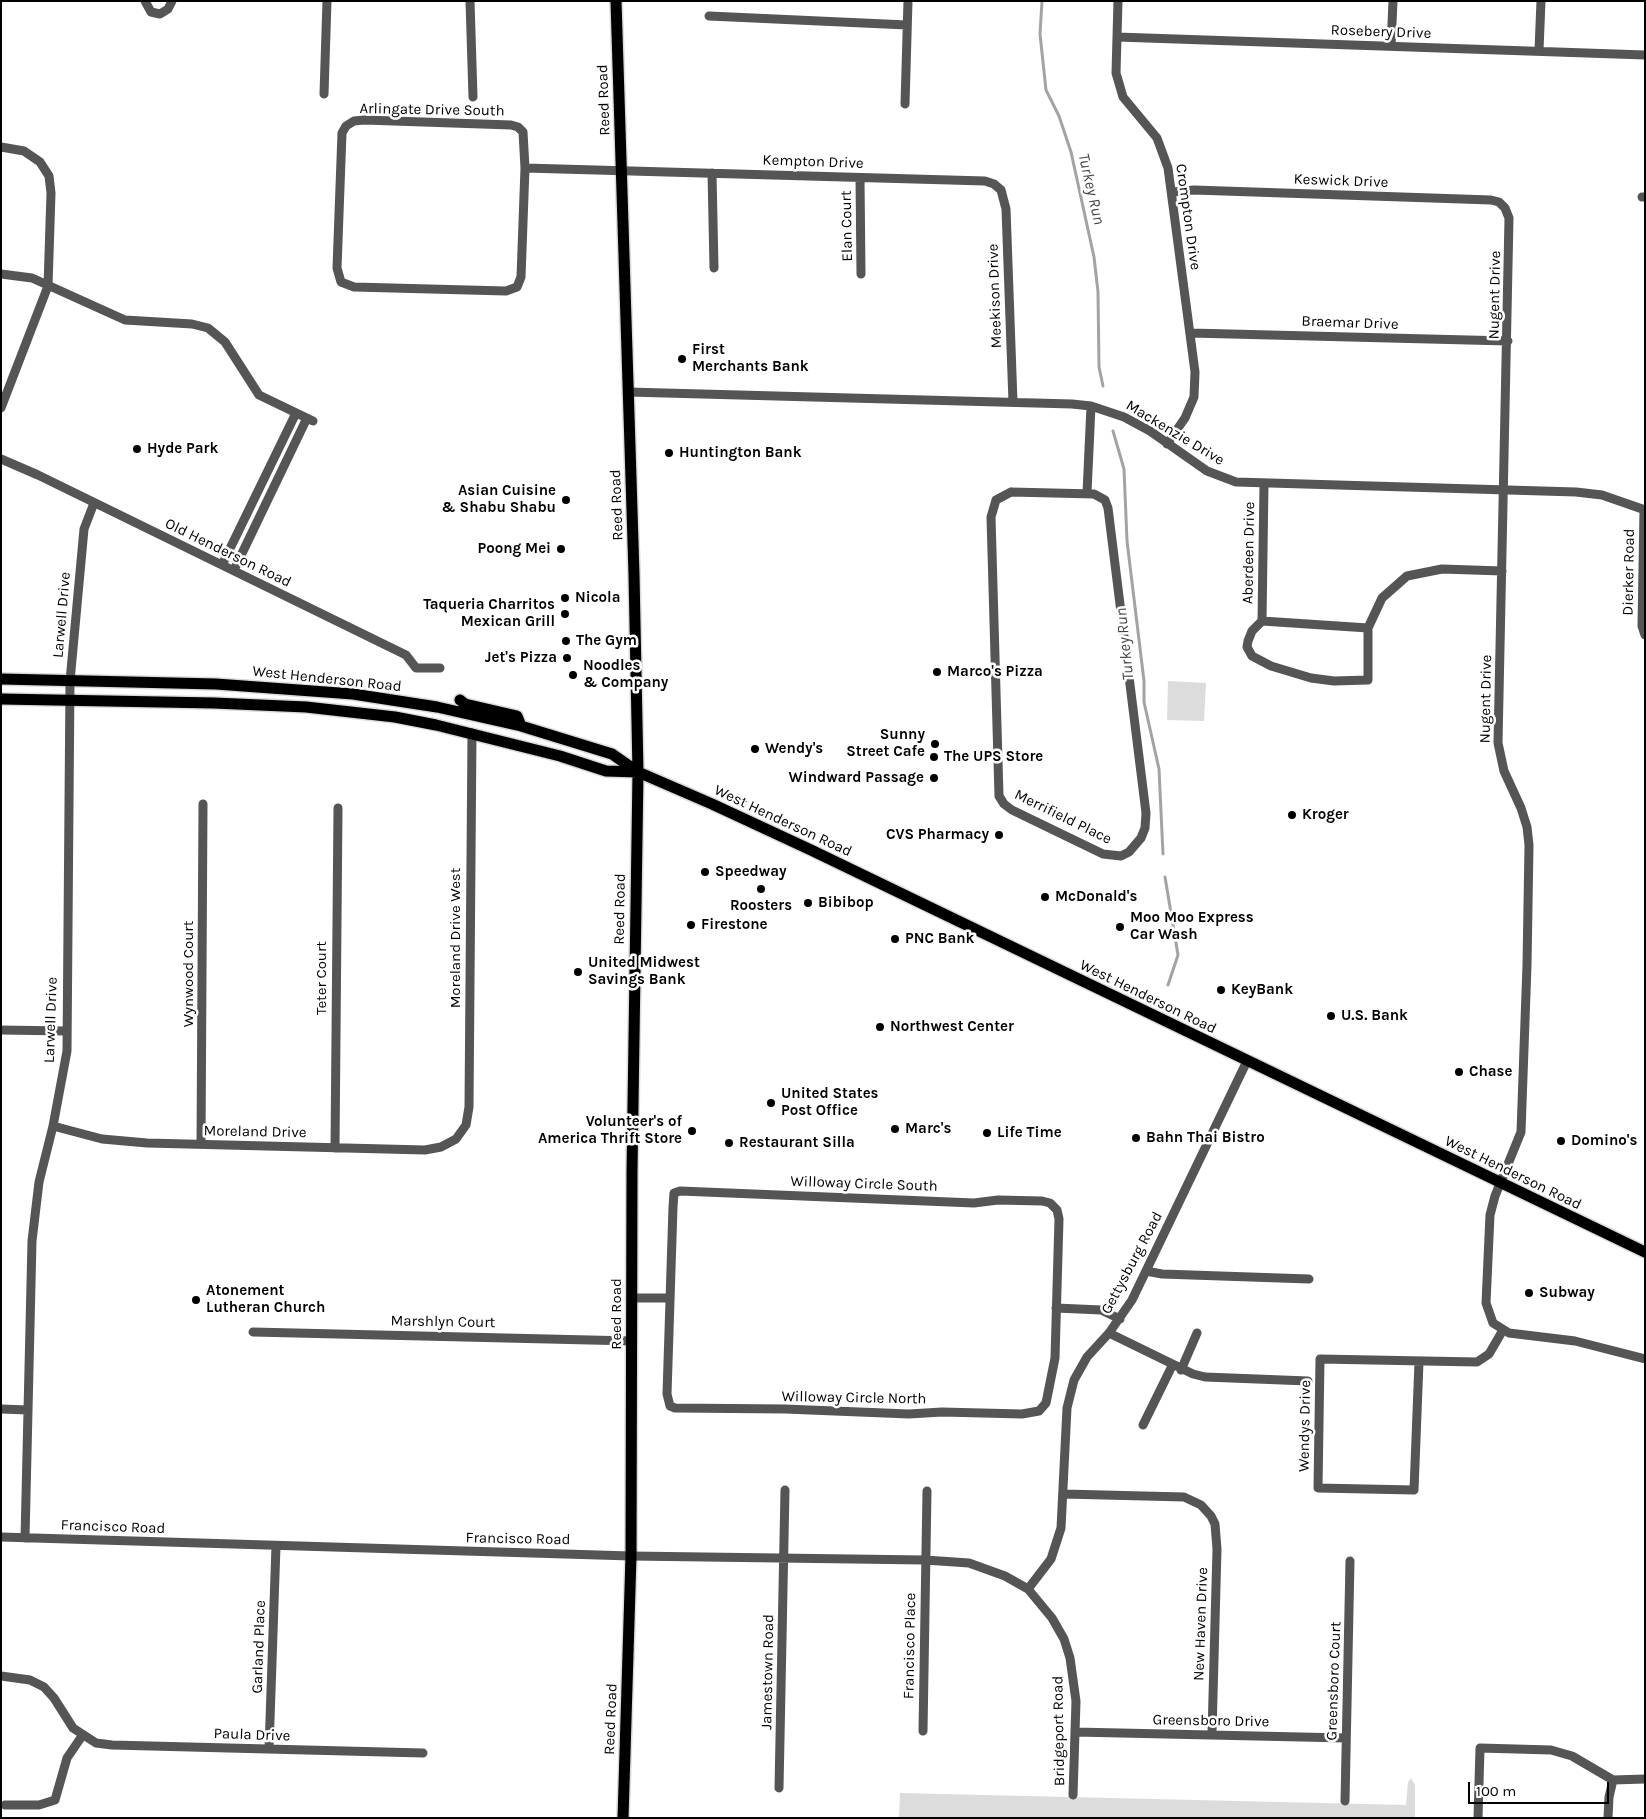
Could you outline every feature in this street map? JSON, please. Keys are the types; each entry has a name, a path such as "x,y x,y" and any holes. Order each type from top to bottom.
{"main road":[{"name":"Reed Road","path":"616,1 638,772 631,1556 623,1818"},
{"name":"West Henderson Road","path":"1,680 216,684 310,689 404,701 521,726 612,754 638,772 811,850 1645,1252"},
{"name":"West Henderson Road","path":"1,699 306,707 395,718 472,733 606,771 638,772"},
{"path":"460,700 465,704 517,716 521,726"}],"street":[{"path":"144,1 151,12 160,14 168,10 172,1"},
{"path":"324,94 327,1"},
{"path":"470,1 473,98"},
{"path":"905,104 908,1"},
{"name":"Crompton Drive","path":"1118,1 1116,72 1120,88 1129,105 1148,125 1164,151 1173,192 1191,333 1195,372 1194,397 1185,418 1167,444"},
{"path":"1391,46 1393,1"},
{"path":"1539,50 1541,1"},
{"path":"709,16 907,24"},
{"name":"Rosebery Drive","path":"1117,37 1645,55"},
{"name":"Arlingate Drive South","path":"354,121 518,127 523,132 525,139 525,168 520,282 512,290 347,286 337,276 342,133 346,126 354,121"},
{"path":"1,147 24,151 40,162 49,176 51,193 48,286 1,408"},
{"name":"Kempton Drive","path":"525,168 985,181 994,184 1001,190"},
{"path":"712,173 714,268"},
{"name":"Elan Court","path":"860,178 861,274"},
{"name":"Meekison Drive","path":"1001,190 1006,209 1013,402"},
{"name":"Keswick Drive","path":"1173,192 1194,190 1491,200 1499,202 1505,208"},
{"name":"Nugent Drive","path":"1501,1183 1518,1143 1523,1109 1529,845 1527,827 1521,808 1504,771 1498,743 1510,228 1510,218 1505,208"},
{"path":"1,274 32,278 124,320 192,324 208,328 225,342 259,394 310,420 234,570"},
{"name":"Braemar Drive","path":"1191,333 1508,341"},
{"name":"Mackenzie Drive","path":"628,392 1013,402 1091,406 1124,417 1216,476 1236,482 1588,494 1602,495 1644,510"},
{"path":"1087,493 1091,406"},
{"path":"222,565 296,414"},
{"name":"Old Henderson Road","path":"1,459 38,475 406,655 416,668 440,668"},
{"name":"Aberdeen Drive","path":"1262,622 1264,484"},
{"name":"Merrifield Place","path":"1011,492 1087,493 1100,496 1105,500 1108,508 1121,628 1145,804 1145,828 1140,838 1129,852 1117,857 1103,854 1012,810 1001,800 998,791 993,505 1000,496 1011,492"},
{"name":"Larwell Drive","path":"25,1538 32,1241 39,1182 53,1126 67,1051 70,681 84,529 94,503"},
{"name":"Dierker Road","path":"1644,510 1642,626 1645,635"},
{"name":"Aberdeen Drive","path":"1368,628 1262,622 1252,631 1247,646 1252,656 1271,666 1311,678 1334,681 1368,680 1368,628 1382,598 1408,576 1442,569 1502,571"},
{"name":"Moreland Drive West","path":"456,1139 466,1125 469,1108 472,733"},
{"name":"Wynwood Court","path":"201,1144 203,804"},
{"name":"Teter Court","path":"335,1148 338,808"},
{"path":"1,1030 67,1031"},
{"name":"Gettysburg Road","path":"1028,1589 1045,1569 1056,1549 1061,1528 1068,1401 1074,1380 1087,1357 1120,1319 1146,1271 1247,1061"},
{"name":"Moreland Drive","path":"53,1126 102,1139 124,1142 424,1150 441,1147 456,1139"},
{"path":"1501,1183 1490,1215 1486,1302 1493,1323 1503,1330 1575,1341 1645,1359"},
{"name":"Willoway Circle South","path":"669,1298 674,1193 680,1191 712,1191 974,1203 998,1200 1042,1201 1050,1203 1056,1210 1059,1219 1056,1308"},
{"path":"1146,1271 1162,1274 1309,1279"},
{"path":"632,1298 669,1298"},
{"name":"Willoway Circle North","path":"669,1298 670,1368 667,1394 670,1406 675,1408 786,1409 854,1413 1022,1414 1039,1410 1046,1402 1053,1377 1056,1308"},
{"path":"1056,1308 1101,1310 1120,1319"},
{"name":"Wendys Drive","path":"1418,1362 1414,1490 1318,1488 1320,1359 1477,1362 1489,1354 1503,1330"},
{"name":"Marshlyn Court","path":"253,1332 632,1341"},
{"path":"1109,1333 1172,1366 1205,1377 1308,1380"},
{"path":"1181,1370 1197,1333"},
{"path":"1143,1425 1172,1366"},
{"path":"1,1409 28,1410"},
{"name":"Jamestown Road","path":"779,1788 785,1490"},
{"name":"Francisco Place","path":"923,1732 927,1491"},
{"name":"New Haven Drive","path":"1064,1494 1184,1497 1201,1506 1211,1516 1215,1524 1217,1549 1212,1734"},
{"name":"Francisco Road","path":"1,1537 631,1556 954,1561 987,1568 1028,1589"},
{"name":"Garland Place","path":"269,1750 276,1546"},
{"name":"Greensboro Court","path":"1345,1801 1350,1561"},
{"name":"Bridgeport Road","path":"1028,1589 1052,1618 1064,1638 1070,1658 1076,1700 1073,1795"},
{"path":"1,1676 30,1680 44,1687 54,1698 73,1728 82,1736 68,1758 55,1800 39,1805 5,1805"},
{"name":"Greensboro Drive","path":"1075,1732 1346,1738"},
{"name":"Paula Drive","path":"82,1736 96,1743 112,1745 423,1753"},
{"path":"1478,1818 1480,1748 1551,1750 1572,1756 1613,1780 1645,1779"},
{"path":"1608,1818 1609,1797 1613,1780"}],"shaded area":[{"path":"1168,681 1206,683 1204,721 1167,720"},
{"path":"1411,1778 1415,1785 1415,1818 899,1818 900,1793 1406,1805 1408,1782"}],"waterway":[{"name":"Turkey Run","path":"1042,1 1040,34 1046,90 1059,116 1071,152 1094,257 1098,292 1099,367 1103,386"},
{"name":"Turkey Run","path":"1113,431 1124,469 1127,541 1144,681 1144,702 1159,769 1163,854"},
{"name":"Turkey Run","path":"1165,877 1178,955 1168,985"}],"place":[{"name":"First Merchants Bank","path":"682,359"},
{"name":"Hyde Park","path":"137,449"},
{"name":"Huntington Bank","path":"669,453"},
{"name":"Asian Cuisine & Shabu Shabu","path":"566,500"},
{"name":"Poong Mei","path":"561,549"},
{"name":"Nicola","path":"565,598"},
{"name":"Taqueria Charritos Mexican Grill","path":"565,614"},
{"name":"The Gym","path":"566,641"},
{"name":"Jet's Pizza","path":"567,658"},
{"name":"Marco's Pizza","path":"937,672"},
{"name":"Noodles & Company","path":"573,675"},
{"name":"Sunny Street Cafe","path":"935,744"},
{"name":"Wendy's","path":"755,749"},
{"name":"The UPS Store","path":"934,757"},
{"name":"Windward Passage","path":"934,778"},
{"name":"Kroger","path":"1292,815"},
{"name":"CVS Pharmacy","path":"999,835"},
{"name":"Speedway","path":"705,872"},
{"name":"Roosters","path":"761,889"},
{"name":"McDonald's","path":"1045,897"},
{"name":"Bibibop","path":"808,903"},
{"name":"Firestone","path":"691,925"},
{"name":"Moo Moo Express Car Wash","path":"1120,927"},
{"name":"PNC Bank","path":"895,939"},
{"name":"United Midwest Savings Bank","path":"578,972"},
{"name":"KeyBank","path":"1221,990"},
{"name":"U.S. Bank","path":"1331,1016"},
{"name":"Northwest Center","path":"880,1027"},
{"name":"Chase","path":"1459,1072"},
{"name":"United States Post Office","path":"771,1103"},
{"name":"Marc's","path":"895,1129"},
{"name":"Volunteer's of America Thrift Store","path":"692,1131"},
{"name":"Life Time","path":"987,1133"},
{"name":"Bahn Thai Bistro","path":"1136,1138"},
{"name":"Domino's","path":"1561,1141"},
{"name":"Restaurant Silla","path":"729,1143"},
{"name":"Subway","path":"1529,1293"},
{"name":"Atonement Lutheran Church","path":"196,1300"}]}
